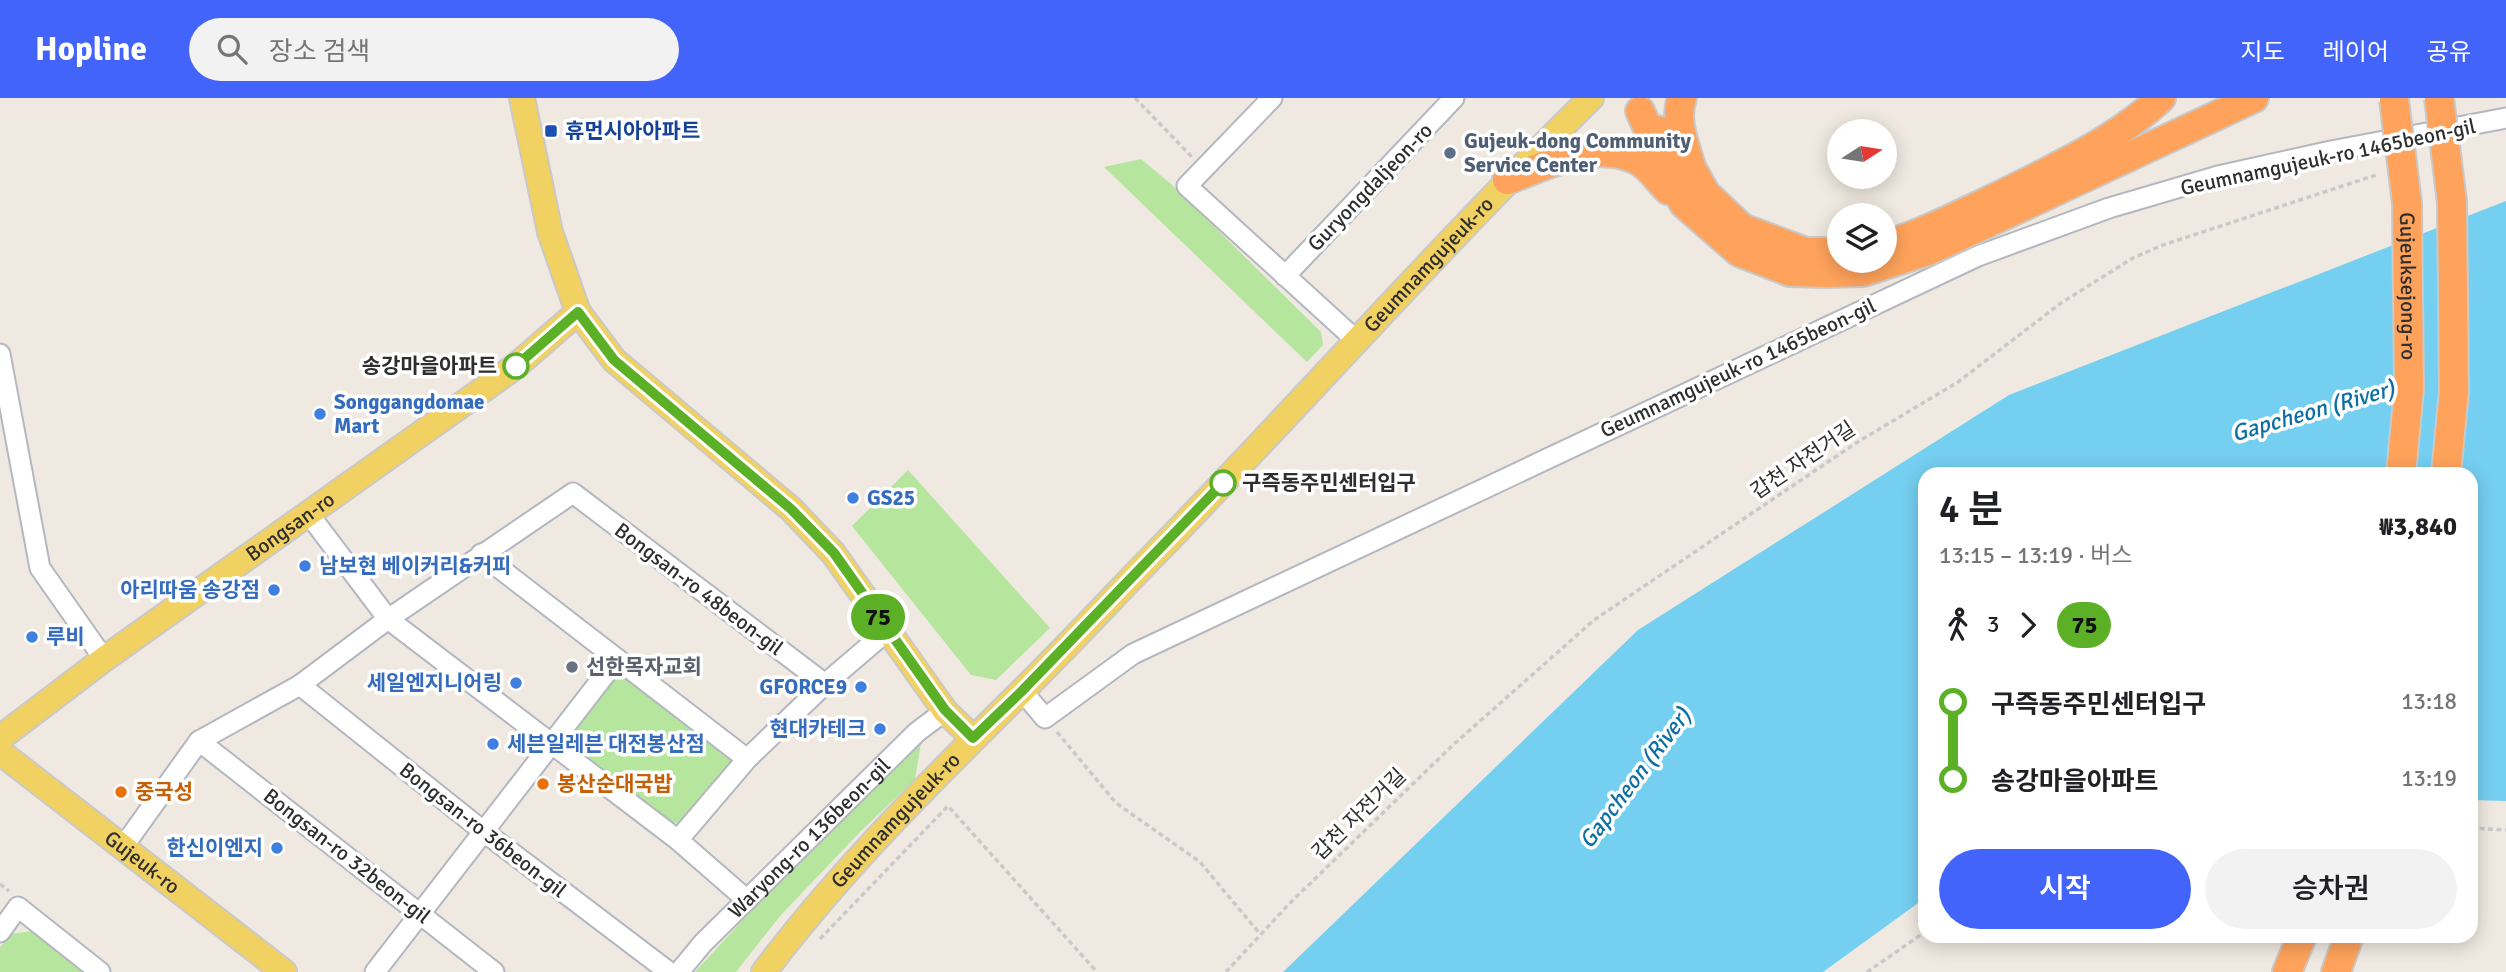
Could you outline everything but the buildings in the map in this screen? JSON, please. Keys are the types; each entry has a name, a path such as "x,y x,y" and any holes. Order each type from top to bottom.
{"highway":[{"path":"1682,98 1679,107 1681,133 1692,169"},
{"path":"1897,241 1979,206 2080,156 2147,111 2161,98"},
{"path":"1507,180 1572,156 1613,151 1640,161 1739,252 1790,272 1863,272 1928,251 2254,98"},
{"path":"2439,98 2452,202 2454,391 2447,467"},
{"name":"Gujeuksejong-ro","path":"2394,99 2407,203 2409,389 2402,467"},
{"path":"1636,104 1684,204"},
{"path":"1636,104 1692,169 1706,194 1742,228 1806,252 1827,252"},
{"path":"2287,972 2299,943"},
{"path":"2336,972 2346,943"}],"main road":[{"path":"522,98 550,232 578,312 614,360 791,509 834,553 945,710 973,738"},
{"name":"Geumnamgujeuk-ro","path":"764,972 802,921 973,738 1022,691 1357,341 1507,180 1591,98"},
{"name":"Bongsan-ro","path":"0,738 104,659 516,366 578,312"},
{"name":"Gujeuk-ro","path":"0,752 284,972"}],"street":[{"name":"Geumnamgujeuk-ro","path":"1272,98 1187,186 1357,341"},
{"name":"Guryongdaljeon-ro","path":"1285,276 1454,98"},
{"name":"Geumnamgujeuk-ro 1465beon-gil","path":"1045,718 1133,654 1978,256 2109,208 2218,176 2331,151 2506,118"},
{"path":"0,354 2,381 40,568 104,659"},
{"name":"Bongsan-ro 48beon-gil","path":"481,554 573,493 825,684"},
{"path":"308,513 388,619 678,840 747,900"},
{"path":"123,847 199,741 300,685 481,554 747,759"},
{"path":"678,840 747,759 825,684 887,631"},
{"path":"375,972 617,659"},
{"name":"Bongsan-ro 36beon-gil","path":"300,685 483,831 668,972"},
{"path":"1022,691 1045,718"},
{"name":"Waryong-ro 136beon-gil","path":"679,972 703,943 917,732 945,710"},
{"name":"Bongsan-ro 32beon-gil","path":"199,741 494,972"},
{"path":"0,932 18,907 100,972"}],"path":[{"path":"1135,98 1194,160"},
{"name":"갑천 자전거길","path":"1226,972 1260,934 1453,745 1594,620 1856,443 1958,383 2061,303 2124,264 2163,245 2381,174"},
{"path":"1045,718 1116,803 1200,862 1260,934"},
{"path":"820,939 948,806 1097,972"},
{"path":"2478,828 2506,830"},
{"path":"1867,972 1918,937"}],"green space":[{"path":"1141,159 1171,184 1321,332 1323,345 1307,362 1104,167"},
{"path":"908,470 1050,628 996,680 971,675 852,526"},
{"path":"622,675 732,757 733,766 683,824 672,822 566,743 611,676"},
{"path":"921,743 915,779 780,916 736,972 695,972 771,889"},
{"path":"32,931 84,972 0,972 0,947 11,934"}],"water":[{"name":"Gapcheon (River)","path":"2506,201 2506,801 2478,800 2478,467 1918,467 1918,903 1823,972 1283,972 1638,630 2009,395"}],"bus line":[{"name":"75","path":"516,366 578,312 614,360 791,509 834,553 945,710 973,738 1223,483"}],"place":[{"name":"휴먼시아아파트","path":"551,131"},
{"name":"Gujeuk-dong Community Service Center","path":"1450,153"},
{"name":"송강마을아파트","path":"516,366"},
{"name":"Songgangdomae Mart","path":"320,414"},
{"name":"구즉동주민센터입구","path":"1223,483"},
{"name":"GS25","path":"853,498"},
{"name":"남보현 베이커리&커피","path":"305,566"},
{"name":"아리따움 송강점","path":"274,590"},
{"name":"루비","path":"32,637"},
{"name":"선한목자교회","path":"572,667"},
{"name":"세일엔지니어링","path":"516,683"},
{"name":"GFORCE9","path":"861,687"},
{"name":"현대카테크","path":"880,729"},
{"name":"세븐일레븐 대전봉산점","path":"493,744"},
{"name":"봉산순대국밥","path":"543,784"},
{"name":"중국성","path":"121,792"},
{"name":"한신이엔지","path":"277,848"}]}
